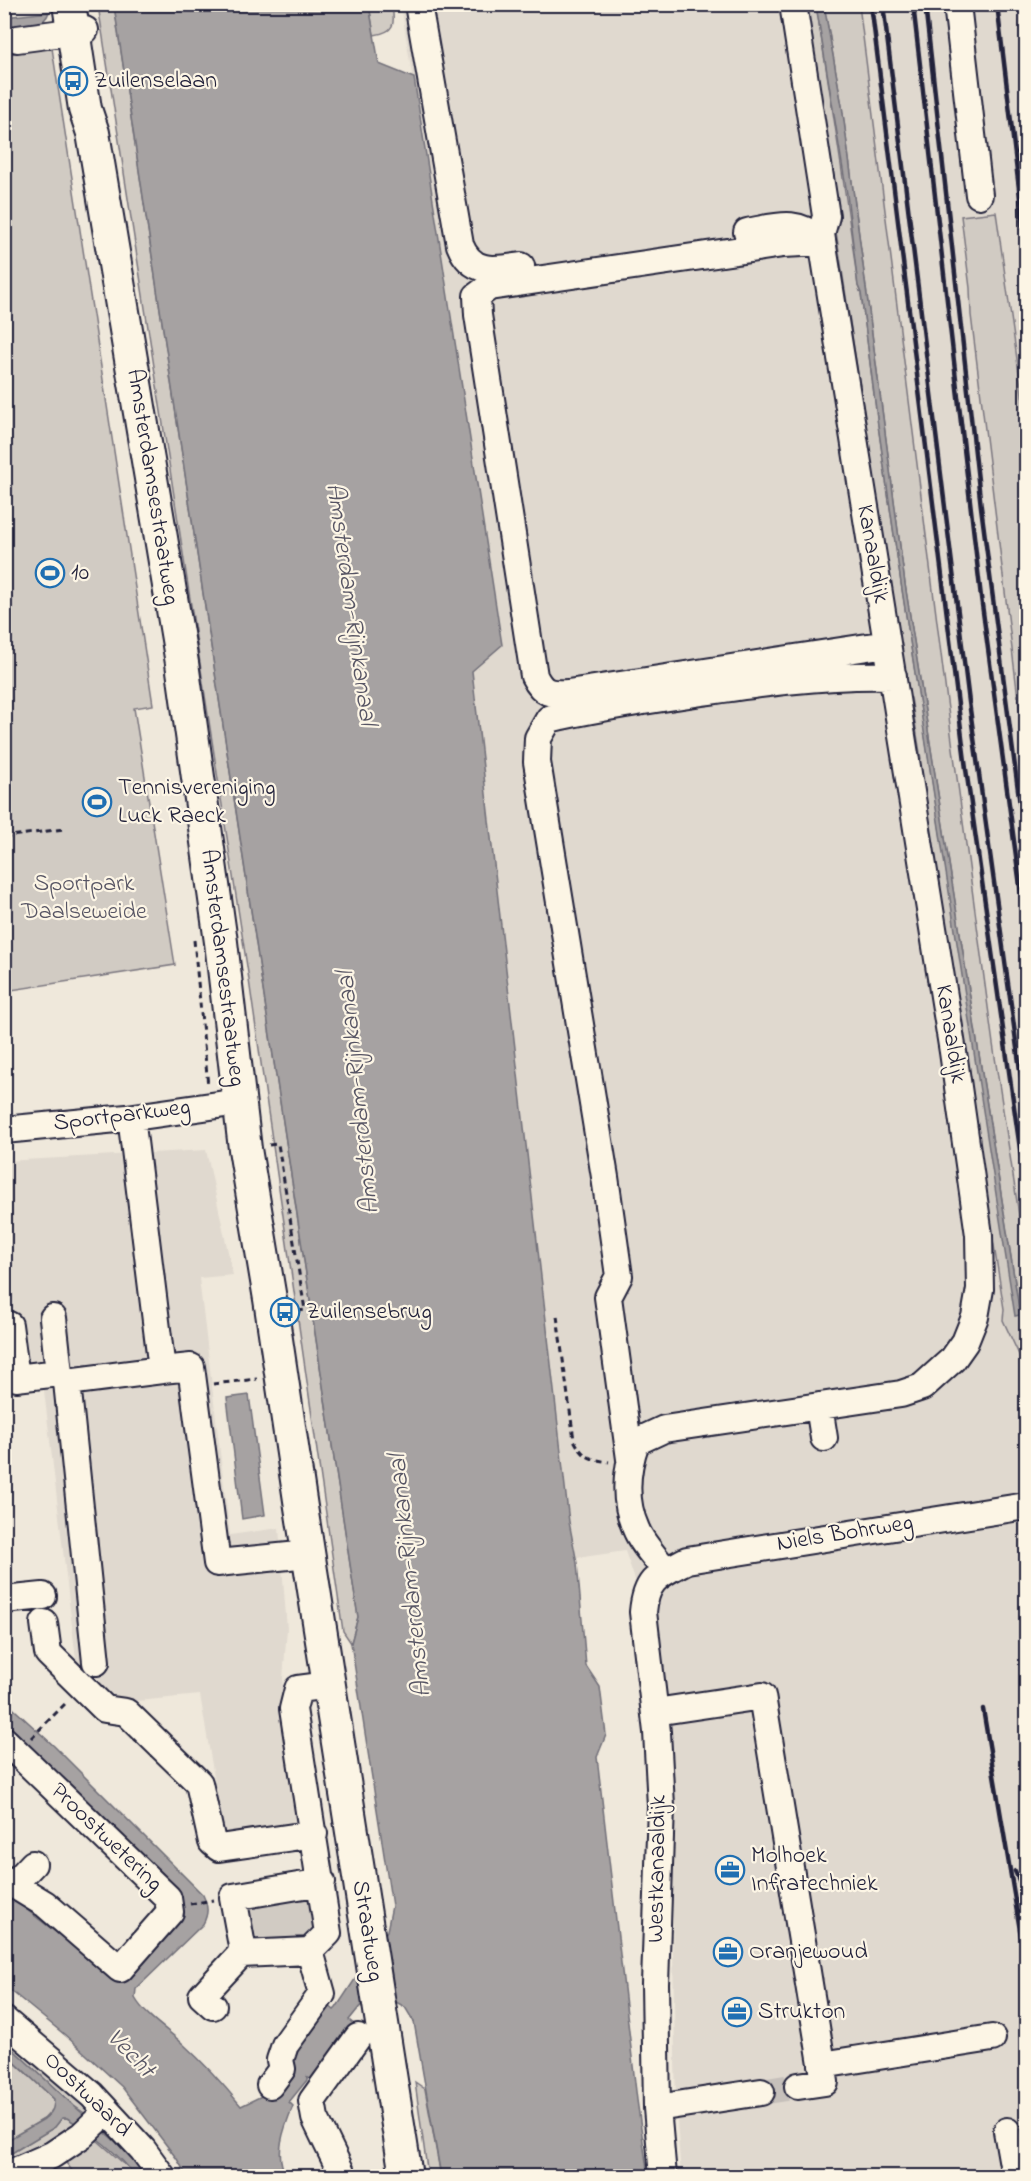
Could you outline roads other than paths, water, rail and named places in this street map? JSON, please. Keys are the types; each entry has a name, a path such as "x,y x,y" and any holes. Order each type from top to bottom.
{"main road":[{"name":"Amsterdamsestraatweg","path":"77,18 96,109 93,133 182,663 219,931 245,1149 280,1305 275,1372 309,1554"},
{"name":"Straatweg","path":"309,1554 367,1932 370,2034 406,2176"}],"street":[{"path":"418,4 460,245 465,257 481,268 502,270 788,225 808,230 822,238"},
{"name":"Kanaaldijk","path":"629,1462 636,1442 664,1429 901,1394 922,1387 953,1359 965,1342 975,1317 980,1289 976,1206 822,238 826,216 793,4"},
{"path":"957,4 979,195"},
{"path":"17,39 77,18"},
{"path":"822,238 489,287 477,296 477,315 534,676 539,686 551,694 568,693 887,644"},
{"path":"666,1571 636,1530 627,1492 629,1462 608,1297 619,1276 537,762 538,738 549,719 632,703 772,681 856,675 892,676"},
{"name":"Sportparkweg","path":"4,1130 127,1118 239,1101"},
{"path":"133,1133 162,1370"},
{"path":"53,1318 63,1378 96,1662"},
{"path":"9,1325 16,1378 63,1378 191,1367 217,1563 309,1554"},
{"path":"819,1406 824,1438"},
{"name":"Niels Bohrweg","path":"666,1571 687,1560 1026,1506"},
{"name":"Westkanaaldijk","path":"663,2176 657,2108 655,1984 662,1806 655,1712 643,1612 645,1593 652,1581 666,1571"},
{"path":"4,1600 43,1596"},
{"path":"44,1623 48,1653 105,1708 126,1712 199,1783 212,1842 219,1848 314,1834"},
{"name":"Straatweg","path":"310,1951 328,1933 321,1876 293,1709 298,1689 329,1685"},
{"path":"655,1712 762,1696 825,2082 798,2086"},
{"name":"Proostwetering","path":"4,1740 168,1898 170,1912 120,1969 45,1904 9,1882"},
{"path":"9,1882 33,1864"},
{"path":"213,2006 202,1996 241,1954 242,1947 233,1897 321,1876"},
{"path":"241,1954 310,1951 322,1994 285,2045 280,2060 282,2069 270,2085"},
{"name":"Oostwaard","path":"4,2020 92,2095 143,2150 162,2176"},
{"path":"343,2176 315,2118 312,2101 370,2034"},
{"path":"822,2065 992,2038"},
{"path":"657,2108 761,2092"},
{"path":"4,2176 52,2155 82,2135 106,2112"},
{"path":"1007,2132 1015,2176"}],"water":[{"path":"114,5 369,5 379,64 414,78 502,645 472,671 569,1522 577,1563 586,1666 600,1687 606,1735 597,1757 648,2176 441,2176 414,2022 405,2007 384,1995 366,1999 349,2020 355,2025 313,2081 307,2077 289,2102 293,2106 283,2133 280,2151 287,2176 187,2176 177,2159 122,2087 65,2035 5,1986 5,1893 100,1966 176,1914 5,1727 4,1700 54,1746 203,1895 207,1909 203,1924 136,1989 135,1998 151,2017 206,2066 241,2106 272,2091 286,2062 328,2005 334,2010 336,2008 387,1931 392,1906 351,1643 358,1617"},
{"path":"816,5 824,5 842,106 905,584 1020,1315 1015,1316 901,583 847,194"},
{"path":"49,12 42,22 37,24 5,28 4,17"},
{"path":"249,1395 265,1515 242,1519 227,1398"},
{"path":"5,2042 137,2160 149,2176 135,2176 104,2144 67,2118 62,2118 55,2127 5,2157 4,2142 47,2117 54,2106 54,2099 5,2053"}],"tunnel":[{"path":"761,2092 798,2086"}],"railway":[{"path":"871,4 966,769 1026,1191"},
{"path":"883,4 969,702 1026,1113"},
{"path":"913,4 981,597 1026,930"},
{"path":"925,4 981,507 1026,851"},
{"path":"997,4 1020,197 1026,282"},
{"path":"983,1709 1026,1966"},
{"path":"1015,1871 1026,1896"}],"place":[{"name":"Zuilenselaan","path":"73,81"},
{"name":"10","path":"50,573"},
{"name":"Tennisvereniging Luck Raeck","path":"97,802"},
{"name":"Zuilensebrug","path":"285,1312"},
{"name":"Molhoek Infratechniek","path":"730,1870"},
{"name":"Oranjewoud","path":"728,1952"},
{"name":"Strukton","path":"737,2012"}],"water label":[{"name":"Amsterdam-Rijnkanaal","path":"350,604"},
{"name":"Amsterdam-Rijnkanaal","path":"359,1093"},
{"name":"Amsterdam-Rijnkanaal","path":"411,1576"},
{"name":"Vecht","path":"130,2054"}],"park label":[{"name":"Sportpark Daalseweide","path":"84,898"}]}
